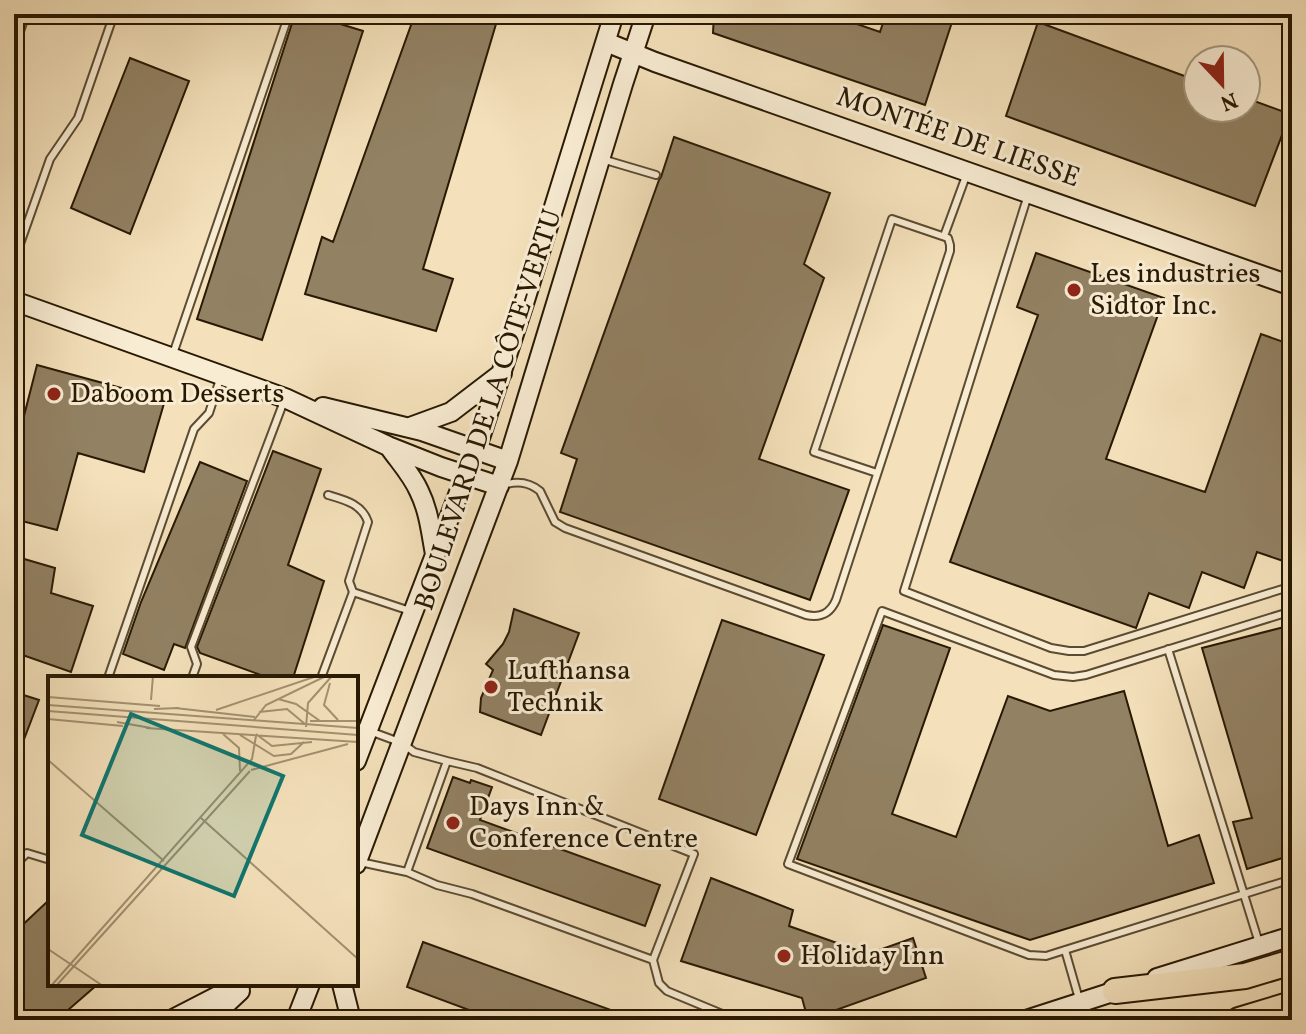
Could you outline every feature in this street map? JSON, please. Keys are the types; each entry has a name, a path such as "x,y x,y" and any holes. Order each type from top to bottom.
{"highway":[{"path":"1115,991 1245,976 1292,962"},
{"path":"1239,1020 1292,1004"}],"street":[{"name":"BOULEVARD DE LA CÔTE-VERTU","path":"358,750 362,728 413,612 476,449 614,14"},
{"name":"BOULEVARD DE LA CÔTE-VERTU","path":"358,857 508,484 508,461 646,14"},
{"name":"MONTÉE DE LIESSE","path":"606,42 1292,286"},
{"path":"14,301 285,398 388,446 465,475 508,484"},
{"path":"410,427 451,412 502,373"},
{"path":"285,398 410,427 508,461"},
{"path":"388,446 422,496 435,554"},
{"path":"1026,1020 1292,936"},
{"path":"171,1020 237,986"},
{"path":"209,1020 246,986"},
{"path":"296,1020 309,986"},
{"path":"342,986 351,1020"}],"lane":[{"path":"14,49 26,14"},
{"path":"14,261 50,159 78,118 114,14"},
{"path":"172,357 289,14"},
{"path":"600,159 656,175"},
{"path":"944,236 968,172"},
{"path":"1029,193 904,591 1051,648 1084,651 1292,586"},
{"path":"508,484 536,487 558,525 806,615 817,616 829,611 836,600 950,251 949,240 944,236 892,219 814,452 877,473"},
{"path":"109,676 194,429 209,413 221,375"},
{"path":"193,676 197,664 191,647 285,398"},
{"path":"322,676 353,592 349,581 368,522 361,509 328,495"},
{"path":"353,592 413,612"},
{"path":"1292,611 1086,675 1064,677 882,611 788,864 1029,955 1046,956 1292,879"},
{"path":"1168,649 1260,946"},
{"path":"362,728 402,743 414,752 477,768 694,854 653,960 659,983 667,991 737,1020"},
{"path":"407,872 447,761"},
{"path":"14,866 27,853 48,859"},
{"path":"358,862 407,872 653,960"},
{"path":"1065,950 1081,1002"}],"building":[{"path":"295,14 308,14 363,31 262,340 197,319"},
{"path":"415,14 499,14 423,269 453,279 436,331 305,294 322,237 333,242"},
{"path":"714,14 828,14 880,32 886,14 931,14 952,22 925,105 713,33"},
{"path":"1038,22 1182,75 1182,124 1262,124 1262,104 1290,114 1255,206 1006,116"},
{"path":"130,58 189,81 130,234 71,208"},
{"path":"674,137 830,193 804,264 824,278 759,459 849,490 810,600 560,512 577,459 561,453"},
{"path":"1036,253 1164,298 1106,459 1205,492 1261,334 1292,345 1292,564 1257,552 1244,588 1202,572 1189,608 1149,593 1136,628 950,562 1038,315 1017,307"},
{"path":"37,365 165,400 144,472 78,453 57,530 14,519 14,455"},
{"path":"273,451 321,469 288,565 324,581 294,676 263,676 200,653 197,647"},
{"path":"200,462 247,481 185,648 174,644 164,670 123,654 141,602"},
{"path":"14,556 55,568 51,593 93,606 71,672 14,652"},
{"path":"514,609 579,633 541,735 480,712 481,698 493,670 486,664 503,644"},
{"path":"722,620 824,655 756,835 659,799"},
{"path":"883,625 950,648 892,814 956,837 1008,696 1050,711 1124,691 1168,846 1199,835 1214,883 1030,940 797,859"},
{"path":"1292,625 1292,855 1247,869 1233,822 1252,818 1202,648"},
{"path":"14,692 39,700 15,763 14,763"},
{"path":"453,777 492,787 480,820 660,885 645,926 427,848"},
{"path":"711,878 793,910 789,926 868,954 913,938 926,978 808,1020 802,998 681,961"},
{"path":"48,901 48,986 96,986 60,1017 14,1020 14,933"},
{"path":"423,942 633,1018 496,1020 407,987"}],"place":[{"name":"Les industries Sidtor Inc.","path":"1074,290"},
{"name":"Daboom Desserts","path":"54,394"},
{"name":"Lufthansa Technik","path":"491,687"},
{"name":"Days Inn & Conference Centre","path":"453,823"},
{"name":"Holiday Inn","path":"784,956"}]}
